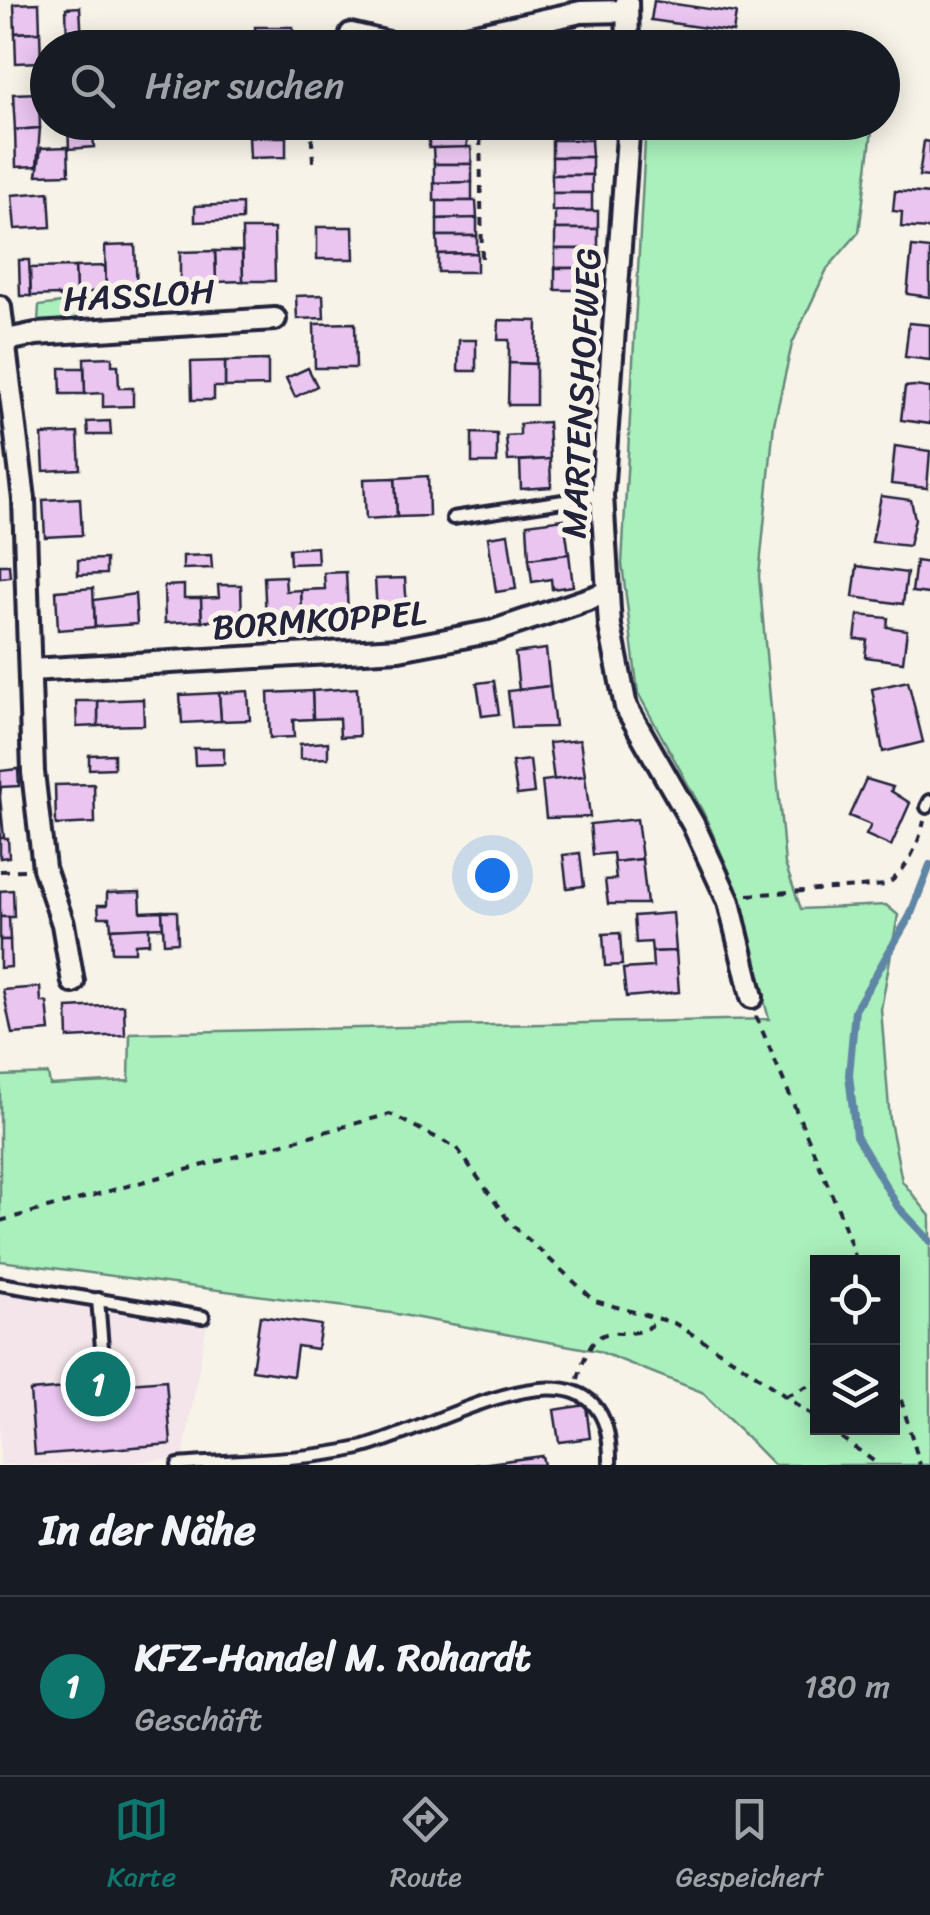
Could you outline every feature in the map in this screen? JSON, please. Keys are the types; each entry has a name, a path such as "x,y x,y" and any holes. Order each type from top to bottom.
{"street":[{"path":"498,30 627,5 628,30"},
{"name":"MARTENSHOFWEG","path":"628,140 602,495 606,592 626,706 694,824 730,902 752,997"},
{"path":"0,308 24,499 34,772 44,868 64,924 73,982"},
{"name":"HASSLOH","path":"7,340 36,334 275,320"},
{"name":"BORMKOPPEL","path":"30,670 416,647 494,631 606,592"}],"lane":[{"path":"453,518 602,495"},
{"path":"0,1284 203,1317"},
{"path":"98,1300 105,1385"},
{"path":"178,1465 358,1448 408,1434 486,1400 544,1389 574,1393 590,1400 606,1418 610,1465"}],"path":[{"path":"311,140 313,162"},
{"path":"480,140 482,264"},
{"path":"730,902 751,894 886,885 897,878 911,854 929,804"},
{"path":"0,870 20,870"},
{"path":"752,997 758,1021 840,1210 855,1255"},
{"path":"0,1221 390,1114 457,1148 510,1223 595,1301 674,1323 810,1414"},
{"path":"574,1393 587,1345 599,1336 649,1329 659,1319"},
{"path":"785,1396 810,1385"},
{"path":"900,1396 920,1465"},
{"path":"838,1435 879,1465"}],"shaded area":[{"path":"0,1273 209,1309 183,1458 105,1465 0,1465"}],"green space":[{"path":"645,140 871,140 859,232 827,269 792,344 774,424 759,576 785,864 801,909 886,905 898,915 881,1009 890,1121 902,1181 930,1216 930,1465 774,1465 702,1392 598,1351 391,1313 0,1261 0,1076 48,1074 50,1085 129,1081 130,1033 769,1019 729,871 703,812 638,693 622,564"},
{"path":"76,293 77,319 38,322 39,306 68,302"}],"building":[{"path":"654,1 736,13 733,30 651,20"},
{"path":"39,3 40,30 15,33 14,4"},
{"path":"80,7 81,30 67,30 66,8"},
{"path":"255,27 293,27 293,30"},
{"path":"30,32 30,62 16,63 15,33"},
{"path":"30,93 30,129 15,130 13,94"},
{"path":"30,129 30,140 39,140 37,166 16,167 15,130"},
{"path":"69,140 93,140 94,147 69,149"},
{"path":"249,140 286,140 286,157 250,158"},
{"path":"429,140 467,140 467,148 429,148"},
{"path":"552,140 591,140 592,157 552,157"},
{"path":"924,141 930,142 930,177 919,176"},
{"path":"68,147 69,174 37,175 41,148"},
{"path":"471,147 472,164 434,164 433,148"},
{"path":"552,157 592,157 592,175 552,175"},
{"path":"434,164 472,164 472,182 434,183"},
{"path":"552,175 592,175 592,193 552,193"},
{"path":"472,182 472,201 434,201 434,183"},
{"path":"895,191 930,194 930,229 901,227 902,212 893,211"},
{"path":"49,192 51,227 15,229 12,195"},
{"path":"552,193 592,193 592,211 552,211"},
{"path":"437,201 476,201 477,218 437,219"},
{"path":"242,204 242,220 195,222 195,206"},
{"path":"555,211 598,211 598,229 555,229"},
{"path":"477,218 477,236 437,236 437,219"},
{"path":"317,227 353,227 354,259 317,259"},
{"path":"242,229 274,229 275,281 243,281"},
{"path":"555,229 598,229 598,249 555,249"},
{"path":"437,236 477,236 477,253 438,254"},
{"path":"135,245 137,291 106,291 105,246"},
{"path":"912,247 930,249 930,297 907,294"},
{"path":"555,249 598,249 598,268 555,268"},
{"path":"215,251 242,251 243,281 216,282"},
{"path":"215,251 216,282 180,283 180,252"},
{"path":"477,253 477,272 438,272 438,254"},
{"path":"19,260 29,260 31,296 20,296"},
{"path":"105,266 106,291 76,293 75,267"},
{"path":"75,267 76,293 67,293 68,302 57,295 31,296 30,268"},
{"path":"555,268 598,268 598,290 555,290"},
{"path":"323,295 324,318 297,319 296,296"},
{"path":"499,320 537,321 536,364 509,363 509,340 498,340"},
{"path":"355,323 356,368 315,368 314,324"},
{"path":"909,323 930,325 930,360 905,357"},
{"path":"459,340 476,340 476,371 458,371"},
{"path":"112,357 112,365 118,365 119,388 133,388 133,406 103,407 103,393 85,394 84,358"},
{"path":"268,360 268,386 225,387 225,361"},
{"path":"225,361 225,387 214,387 214,400 192,400 191,362"},
{"path":"509,363 536,364 536,405 508,405"},
{"path":"60,368 84,368 85,394 61,394"},
{"path":"308,368 317,386 295,397 286,378"},
{"path":"905,387 930,388 930,424 901,420"},
{"path":"110,421 111,435 88,435 87,422"},
{"path":"548,422 550,459 508,461 506,436 520,435 520,424"},
{"path":"78,433 80,469 44,471 42,435"},
{"path":"472,433 497,434 497,463 472,463"},
{"path":"895,446 930,451 927,488 891,484"},
{"path":"550,459 551,487 521,489 520,461"},
{"path":"428,476 429,516 397,517 395,478"},
{"path":"395,478 397,517 366,519 364,479"},
{"path":"881,496 911,500 915,519 909,546 872,542"},
{"path":"80,498 82,535 45,537 43,500"},
{"path":"564,519 569,554 529,559 527,524"},
{"path":"508,534 516,589 496,592 488,537"},
{"path":"317,547 318,563 290,564 289,549"},
{"path":"569,554 573,586 552,589 551,579 532,582 529,559"},
{"path":"211,555 212,568 183,569 183,556"},
{"path":"106,559 106,574 78,575 78,560"},
{"path":"916,561 930,563 929,594 912,592"},
{"path":"0,565 9,565 10,577 0,578"},
{"path":"857,566 907,573 903,604 853,597"},
{"path":"346,572 348,614 302,617 301,590 325,589 324,573"},
{"path":"285,576 286,591 301,590 302,617 266,619 264,577"},
{"path":"405,578 407,611 377,613 375,579"},
{"path":"184,585 184,598 201,598 202,621 165,623 164,586"},
{"path":"218,585 241,585 242,620 202,621 201,598 219,597"},
{"path":"93,588 95,627 58,630 56,591"},
{"path":"135,594 137,624 95,627 94,600"},
{"path":"858,615 888,618 887,627 907,630 903,662 865,657 867,640 855,639"},
{"path":"546,649 550,686 519,690 515,653"},
{"path":"494,681 499,714 482,716 477,683"},
{"path":"908,681 923,742 883,752 872,689"},
{"path":"550,686 555,727 512,728 508,691"},
{"path":"357,688 359,736 340,737 339,718 313,719 312,691"},
{"path":"248,691 250,720 221,721 219,693"},
{"path":"312,691 313,719 293,720 294,737 270,738 268,693"},
{"path":"219,693 221,721 182,723 180,695"},
{"path":"143,699 144,725 98,726 98,701"},
{"path":"76,701 98,701 98,726 77,727"},
{"path":"580,740 585,776 554,780 549,743"},
{"path":"328,742 328,758 300,759 300,744"},
{"path":"194,748 224,748 224,764 195,765"},
{"path":"114,754 114,768 89,769 89,755"},
{"path":"530,760 534,793 517,795 512,762"},
{"path":"18,769 19,786 1,787 0,797 0,771"},
{"path":"585,776 590,817 546,818 542,781"},
{"path":"866,779 893,787 891,791 910,803 891,846 866,835 871,825 849,816"},
{"path":"94,784 95,823 56,825 55,785"},
{"path":"0,797 4,838 0,838"},
{"path":"637,819 642,859 614,862 613,853 593,855 590,824"},
{"path":"0,838 8,838 9,857 0,858"},
{"path":"580,853 584,886 567,888 563,855"},
{"path":"642,859 647,904 608,904 605,880 616,879 614,862"},
{"path":"13,890 14,917 0,917 0,891"},
{"path":"140,892 141,912 162,911 163,927 111,929 110,917 99,917 98,905 107,905 107,893"},
{"path":"162,911 177,911 178,942 164,943"},
{"path":"673,913 676,951 652,952 651,942 636,943 634,916"},
{"path":"0,917 9,917 10,940 0,940"},
{"path":"149,927 149,943 135,944 135,952 112,952 111,929"},
{"path":"620,933 622,965 605,966 603,934"},
{"path":"0,940 10,940 11,967 0,968"},
{"path":"676,951 679,992 626,997 623,969 653,967 652,952"},
{"path":"40,987 41,1002 47,1002 50,1031 12,1034 3,990"},
{"path":"124,1005 125,1035 68,1038 67,1008"},
{"path":"260,1316 321,1325 317,1349 297,1346 293,1376 252,1370"},
{"path":"166,1380 171,1444 35,1455 30,1391"},
{"path":"586,1405 590,1438 559,1442 554,1410"},
{"path":"542,1456 544,1465 473,1465"}],"waterway":[{"path":"930,865 910,916 855,1010 849,1075 856,1136 898,1207 930,1241"}],"place":[{"name":"KFZ-Handel M. Rohardt","path":"98,1384"}]}
